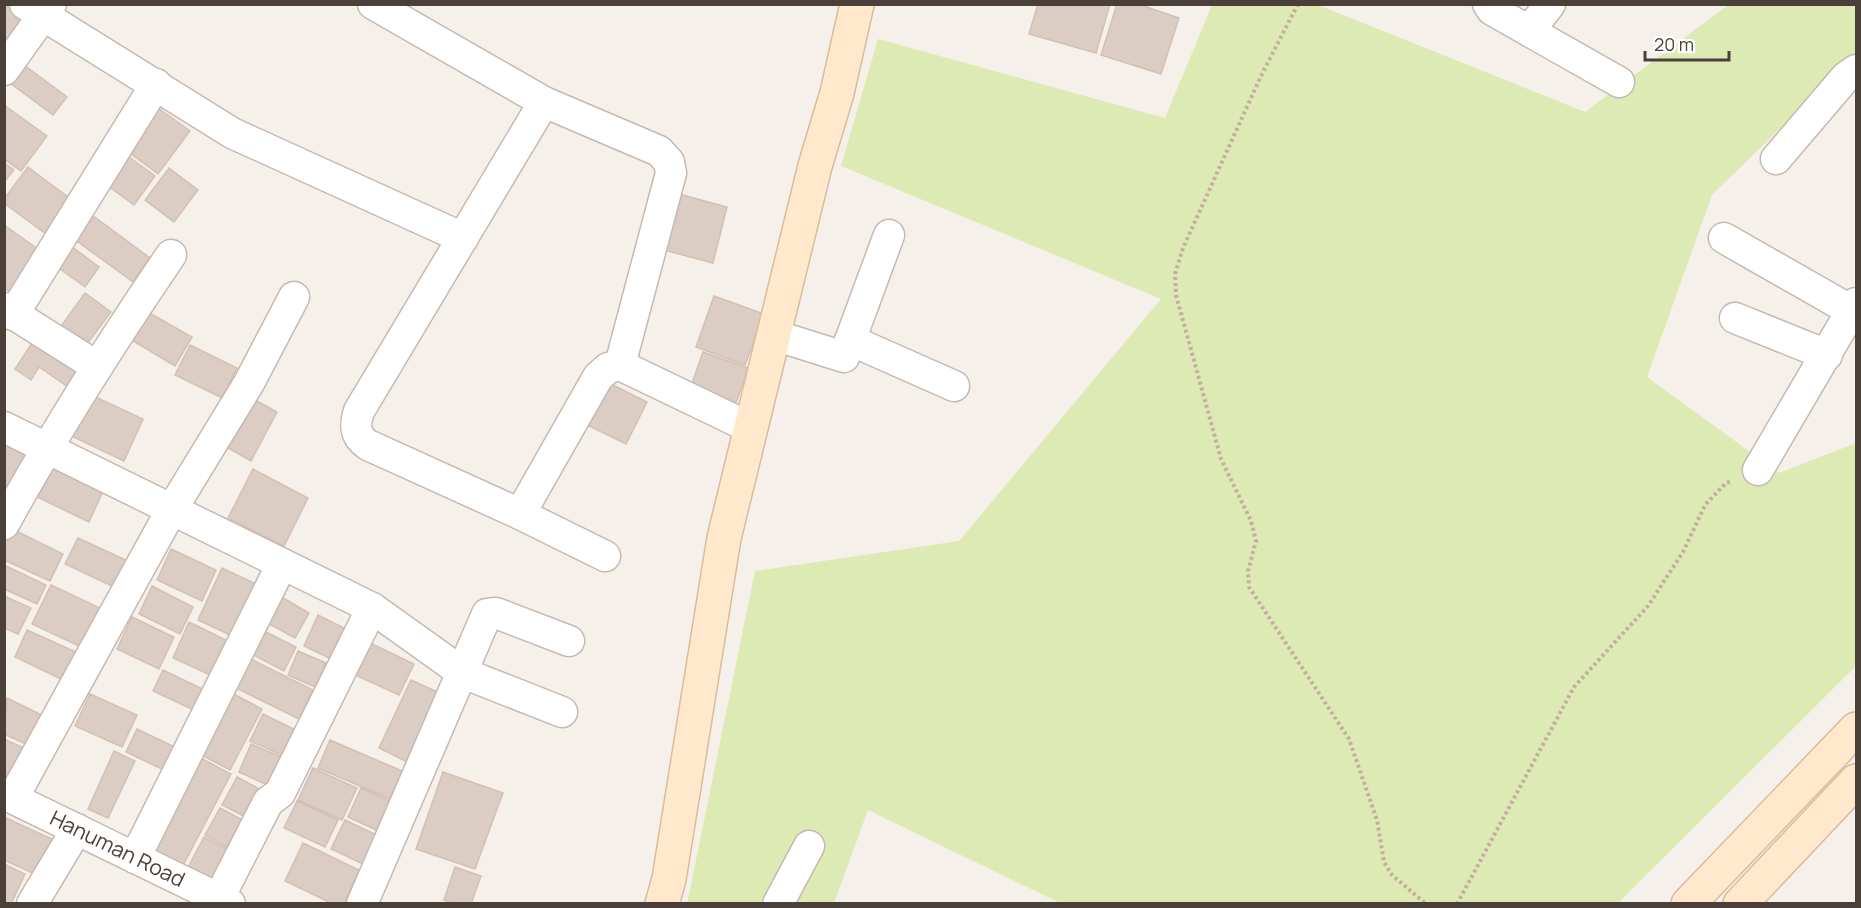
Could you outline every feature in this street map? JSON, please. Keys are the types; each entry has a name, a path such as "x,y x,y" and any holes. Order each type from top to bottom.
{"street":[{"path":"373,4 544,102 659,152 669,162 671,173 620,365"},
{"path":"662,903 669,879 724,538 815,166 837,93 857,4"},
{"path":"1488,4 1492,10 1619,82"},
{"path":"1529,31 1550,4"},
{"path":"4,70 40,9 232,133 463,238"},
{"path":"1776,159 1846,77 1857,70"},
{"path":"96,366 9,311 156,84"},
{"path":"544,102 359,411 355,421 356,432 368,445 520,514 605,556"},
{"path":"774,335 844,357 889,235"},
{"path":"1724,238 1846,330"},
{"path":"4,524 46,447 96,366 171,255"},
{"path":"9,796 172,509 249,383 294,297"},
{"path":"1735,318 1846,330"},
{"path":"1758,470 1846,330"},
{"path":"850,340 954,387"},
{"path":"520,514 598,377 608,368 620,365 751,428"},
{"path":"4,427 372,608 463,673 562,712"},
{"path":"135,858 282,564"},
{"path":"225,901 268,802 280,793 372,608"},
{"path":"362,903 489,612 569,641"},
{"path":"1688,903 1857,729"},
{"path":"1740,903 1857,781"},
{"name":"Hanuman Road","path":"9,796 225,901"},
{"path":"32,903 77,829"},
{"path":"778,903 809,846"}],"path":[{"path":"1298,4 1256,87 1183,248 1175,274 1176,295 1221,459 1251,521 1256,541 1248,571 1249,587 1349,738 1377,820 1384,862 1392,875 1426,903"},
{"path":"1457,903 1480,865 1505,813 1574,687 1648,606 1683,552 1705,505 1714,494 1726,483 1758,470"}],"green space":[{"path":"1212,5 1318,5 1585,112 1728,5 1856,5 1856,54 1712,195 1647,377 1779,473 1856,443 1856,666 1618,903 1060,903 868,810 834,903 687,904 755,571 959,541 1161,299 841,166 878,39 1165,118"}],"building":[{"path":"4,4 29,21 4,59"},
{"path":"1038,4 1110,4 1096,53 1029,34"},
{"path":"1117,4 1138,4 1179,18 1161,74 1101,55"},
{"path":"24,65 67,97 53,115 10,83"},
{"path":"4,105 47,136 21,171 4,159"},
{"path":"158,108 190,131 158,174 126,150"},
{"path":"125,154 155,176 134,205 104,183"},
{"path":"4,163 14,170 4,182"},
{"path":"28,167 72,200 46,234 4,203 4,199"},
{"path":"169,168 198,190 174,222 145,200"},
{"path":"679,194 727,207 713,263 664,250"},
{"path":"88,212 150,258 133,282 70,236"},
{"path":"4,225 42,252 12,293 4,288"},
{"path":"67,243 99,267 85,287 52,263"},
{"path":"85,293 111,312 84,348 59,329"},
{"path":"714,296 764,314 745,365 696,347"},
{"path":"139,307 192,337 175,366 123,335"},
{"path":"34,340 79,372 68,387 39,367 31,380 15,369"},
{"path":"190,345 237,368 222,398 175,375"},
{"path":"703,352 748,368 736,403 691,386"},
{"path":"607,382 647,402 626,444 587,425"},
{"path":"87,393 143,419 124,461 67,434"},
{"path":"248,396 277,412 251,461 221,444"},
{"path":"4,435 32,452 4,497"},
{"path":"50,463 104,489 89,522 35,496"},
{"path":"253,469 308,498 284,546 228,518"},
{"path":"12,529 63,554 50,581 4,560 4,545"},
{"path":"78,538 126,560 114,587 65,564"},
{"path":"171,549 216,570 202,601 157,580"},
{"path":"4,565 46,585 37,604 4,589"},
{"path":"222,568 256,584 232,636 198,620"},
{"path":"51,585 100,608 81,647 32,624"},
{"path":"152,586 193,607 180,634 139,614"},
{"path":"273,592 309,613 295,638 260,619"},
{"path":"4,596 31,608 18,634 4,628"},
{"path":"318,615 344,628 329,658 304,646"},
{"path":"132,617 174,637 159,669 117,649"},
{"path":"189,622 226,640 210,675 173,658"},
{"path":"258,628 296,647 284,671 246,651"},
{"path":"27,630 76,652 63,680 15,657"},
{"path":"370,643 414,664 399,695 355,675"},
{"path":"298,651 326,663 315,687 288,675"},
{"path":"247,657 313,690 299,719 232,686"},
{"path":"163,670 209,692 200,713 153,691"},
{"path":"411,680 440,693 407,762 379,748"},
{"path":"226,690 262,709 230,770 194,751"},
{"path":"90,694 137,715 122,747 75,726"},
{"path":"7,698 42,715 28,745 4,734"},
{"path":"263,714 294,729 282,755 250,741"},
{"path":"137,729 177,748 166,771 126,752"},
{"path":"4,739 24,748 11,776 4,773"},
{"path":"330,740 402,771 390,799 318,768"},
{"path":"251,744 284,758 272,787 239,772"},
{"path":"114,751 135,761 108,818 88,809"},
{"path":"197,756 231,774 179,873 146,855"},
{"path":"313,768 357,788 342,820 298,800"},
{"path":"443,772 503,793 475,869 416,849"},
{"path":"237,777 267,793 253,821 222,805"},
{"path":"361,788 390,801 376,830 348,817"},
{"path":"297,801 338,820 325,847 284,828"},
{"path":"220,808 254,826 238,854 205,835"},
{"path":"4,817 54,840 37,875 4,860"},
{"path":"345,820 379,836 365,865 331,849"},
{"path":"204,837 237,855 217,892 184,875"},
{"path":"303,843 359,870 344,904 333,904 285,881"},
{"path":"4,864 25,874 11,904 4,904"},
{"path":"455,867 481,876 471,904 455,904 444,900"}]}
